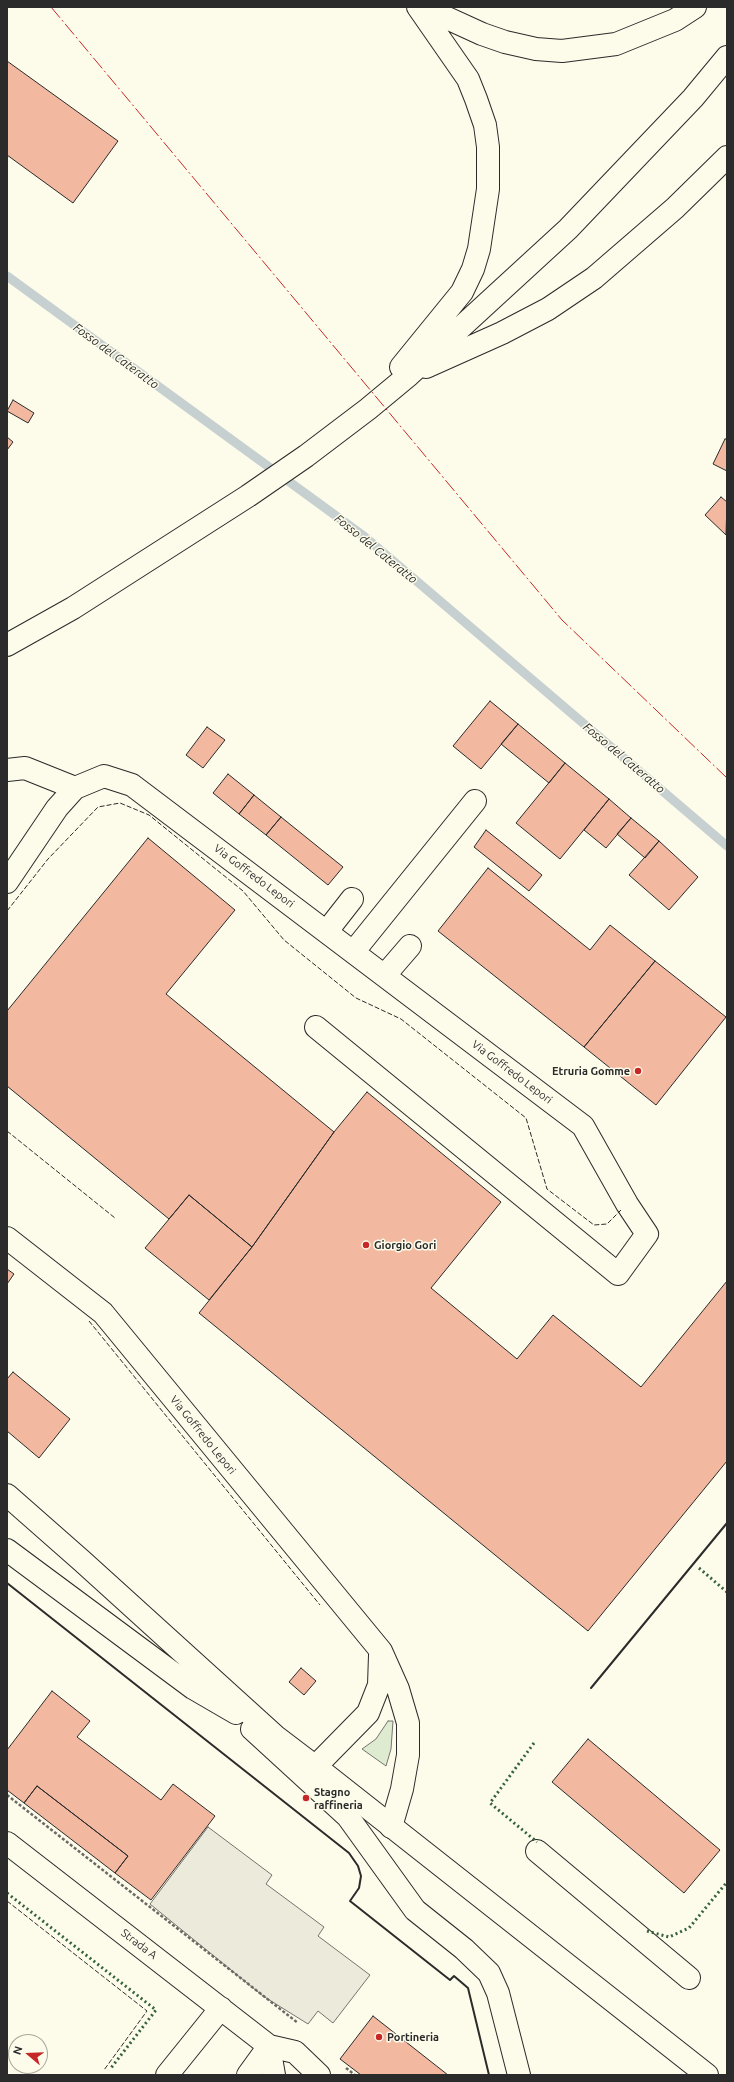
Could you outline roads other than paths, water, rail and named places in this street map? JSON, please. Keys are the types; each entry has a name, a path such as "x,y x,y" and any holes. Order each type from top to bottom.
{"main road":[{"path":"368,409 462,292 477,256 486,214 489,167 485,125 468,79 418,7"},
{"path":"422,7 482,34 505,42 536,49 562,51 616,44 675,20 695,7"},
{"path":"7,645 73,608 248,496 306,456 368,409 409,375 568,229 693,98 727,58"},
{"path":"409,375 502,333 548,309 594,278 641,239 727,158"},
{"path":"7,770 25,768 75,788"},
{"name":"Via Goffredo Lepori","path":"7,882 57,808 75,788 104,776 132,785 354,951 583,1126 627,1204 647,1234 618,1274 316,1027"},
{"path":"354,951 475,800"},
{"path":"327,931 352,899"},
{"path":"385,975 410,946"},
{"name":"Via Goffredo Lepori","path":"7,1238 103,1313 381,1652 398,1688 408,1723 408,1755 402,1789 391,1827"},
{"path":"7,1495 275,1736 707,2075"},
{"path":"7,1550 193,1688 275,1736"},
{"path":"315,1767 368,1713 379,1685 381,1652"},
{"path":"233,1712 348,1817 415,1910 464,1949 489,1973 498,1993 519,2075"},
{"name":"Strada A","path":"7,1843 269,2046"},
{"path":"537,1850 689,1978"},
{"path":"167,2075 221,2008"},
{"path":"248,2075 269,2046"},
{"path":"269,2046 274,2075"},
{"path":"269,2046 295,2052 319,2075"}],"waterway":[{"name":"Fosso del Cateratto","path":"7,276 365,537 727,846"}],"place":[{"name":"Etruria Gomme","path":"638,1071"},
{"name":"Giorgio Gori","path":"366,1245"},
{"name":"Stagno raffineria","path":"306,1798"},
{"name":"Portineria","path":"379,2037"}]}
